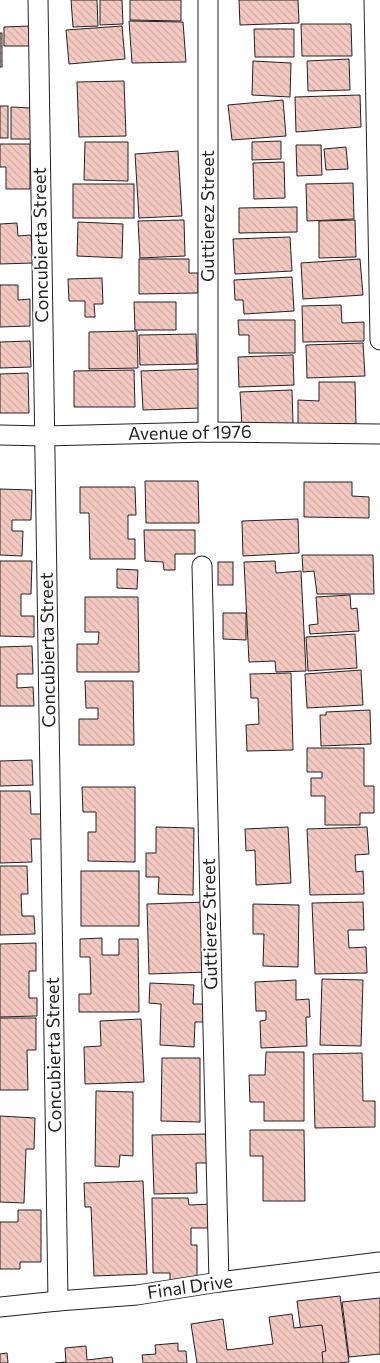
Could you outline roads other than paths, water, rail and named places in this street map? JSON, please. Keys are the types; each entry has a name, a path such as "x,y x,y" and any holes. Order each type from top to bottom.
{"street":[{"name":"Concubierta Street","path":"38,0 58,1300"},
{"name":"Guttierez Street","path":"208,0 208,432"},
{"path":"374,0 380,340"},
{"name":"Avenue of 1976","path":"0,435 44,436 208,432 380,434"},
{"name":"Guttierez Street","path":"202,566 219,1282"},
{"name":"Final Drive","path":"0,1307 58,1300 137,1295 219,1282 380,1262"}]}
